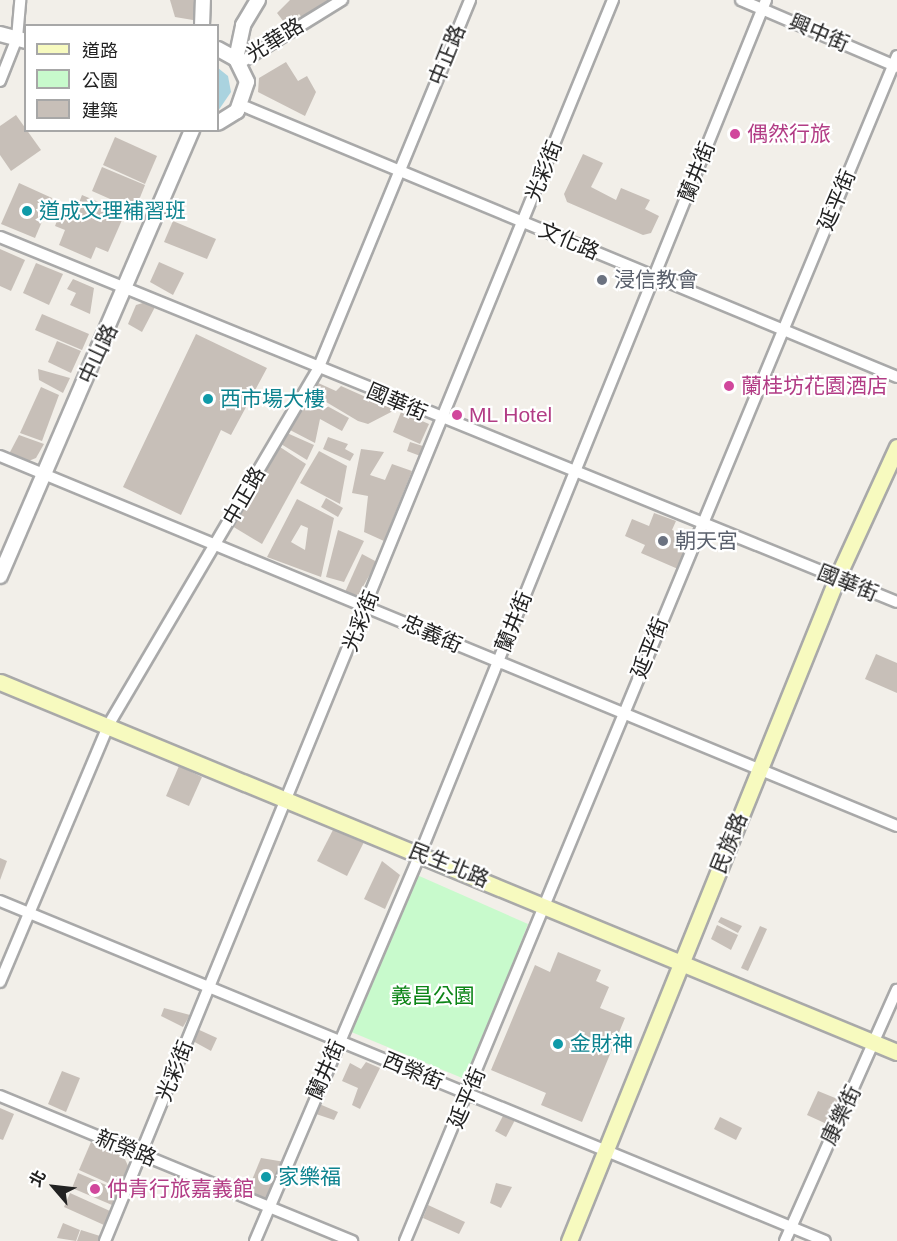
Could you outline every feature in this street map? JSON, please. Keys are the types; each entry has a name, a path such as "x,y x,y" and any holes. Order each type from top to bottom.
{"main road":[{"name":"民族路","path":"569,1241 603,1148 837,578 897,447"},
{"name":"民生北路","path":"0,682 109,724 546,904 897,1052"}],"street":[{"path":"0,81 21,40 20,0"},
{"path":"202,24 203,0"},
{"path":"219,122 241,105 247,82 238,61 243,25 258,0"},
{"name":"光華路","path":"238,61 342,0"},
{"name":"中正路","path":"0,982 33,915 109,724 318,369 470,0"},
{"name":"光彩街","path":"105,1241 367,606 613,0"},
{"name":"興中街","path":"741,0 764,5 896,63"},
{"name":"蘭井街","path":"255,1241 420,854 764,5"},
{"path":"0,34 21,40"},
{"path":"219,50 238,61"},
{"name":"延平街","path":"405,1241 470,1095 701,524 896,63"},
{"name":"文化路","path":"241,105 897,378"},
{"name":"中山路","path":"0,576 43,472 129,287 191,132"},
{"name":"國華街","path":"0,237 129,287 442,421 575,471 897,602"},
{"name":"忠義街","path":"0,456 217,542 498,662 897,826"},
{"name":"西榮街","path":"0,901 825,1241"},
{"name":"康樂街","path":"785,1241 876,1044 897,990"},
{"name":"新榮路","path":"0,1096 352,1241"}],"green space":[{"name":"義昌公園","path":"417,875 528,924 467,1080 349,1031"}],"water":[{"path":"219,69 228,76 231,92 219,110"}],"building":[{"path":"170,0 195,0 193,20 175,17"},
{"path":"290,0 333,0 304,20 299,14 287,26 277,13"},
{"path":"286,62 298,81 307,76 316,92 305,116 258,92 259,78"},
{"path":"16,115 24,126 24,132 28,132 41,150 11,171 0,155 0,126"},
{"path":"115,137 157,156 145,184 103,165"},
{"path":"583,154 603,163 591,187 616,200 621,188 650,200 645,209 659,216 651,233 643,235 567,202 564,194"},
{"path":"102,167 145,185 135,210 92,191"},
{"name":"道成文理補習班","path":"19,183 52,198 35,238 1,224"},
{"path":"82,195 115,209 112,216 122,220 108,252 96,247 91,259 59,245 65,230 55,226 64,203 77,208"},
{"path":"173,221 216,239 207,259 164,242"},
{"path":"0,249 25,260 11,291 0,286"},
{"path":"159,262 184,273 173,295 150,282"},
{"path":"36,263 63,274 49,305 23,293"},
{"path":"73,279 94,288 90,314 70,305 76,293 67,289"},
{"path":"146,302 155,307 142,332 128,324 136,305"},
{"path":"42,314 89,334 82,350 35,330"},
{"name":"西市場大樓","path":"196,334 267,368 231,435 221,430 181,515 123,487"},
{"path":"57,341 81,351 71,373 48,362"},
{"path":"38,369 70,378 63,393 39,380"},
{"path":"316,382 336,391 341,386 395,410 368,424 358,421 311,393"},
{"path":"41,387 59,395 42,441 20,433"},
{"path":"309,396 349,418 342,431 320,419 315,443 290,430"},
{"path":"401,412 429,424 420,444 393,432"},
{"path":"287,433 314,445 307,460 281,444"},
{"path":"19,435 44,444 36,458 26,462 9,454"},
{"path":"328,437 348,444 345,449 354,454 350,461 323,449"},
{"path":"410,442 426,447 423,457 407,451"},
{"path":"280,447 306,464 262,544 232,526"},
{"path":"361,449 384,452 370,475 385,480 392,464 412,471 384,541 364,532 368,496 352,493"},
{"path":"319,451 347,466 340,504 300,483"},
{"path":"326,498 343,508 338,517 321,507"},
{"path":"297,499 334,518 321,577 267,557","holes":["301,525 308,528 305,550 291,542"]},
{"name":"朝天宮","path":"654,513 676,521 672,530 691,538 678,569 641,553 645,545 625,536 632,519 649,526"},
{"path":"338,530 364,541 344,582 326,577"},
{"path":"362,554 377,562 357,597 345,592"},
{"path":"876,654 897,663 897,693 865,679"},
{"path":"179,766 202,777 189,806 166,796"},
{"path":"335,826 365,840 347,876 317,861"},
{"path":"0,858 7,861 0,880"},
{"path":"382,861 400,875 385,909 364,899"},
{"path":"721,917 742,926 738,933 718,922"},
{"path":"717,925 738,935 731,950 711,939"},
{"path":"760,926 767,929 748,971 741,968"},
{"name":"金財神","path":"558,952 601,970 596,981 609,987 600,1008 625,1018 582,1122 541,1105 546,1093 491,1070 535,965 550,972"},
{"path":"164,1008 190,1015 183,1027 161,1016"},
{"path":"195,1028 217,1038 211,1051 191,1040"},
{"path":"366,1062 380,1068 360,1109 352,1105 358,1088 342,1081 350,1063 361,1069"},
{"path":"62,1071 80,1078 66,1112 48,1104"},
{"path":"818,1091 840,1100 829,1125 807,1115"},
{"path":"317,1103 338,1112 334,1120 313,1113"},
{"path":"0,1108 14,1114 3,1140 0,1139"},
{"path":"504,1114 515,1120 506,1137 495,1131"},
{"path":"720,1117 742,1128 736,1140 714,1129"},
{"path":"91,1142 124,1157 128,1166 119,1188 79,1170"},
{"name":"家樂福","path":"261,1158 285,1162 269,1200 247,1192"},
{"name":"仲青行旅嘉義館","path":"78,1173 118,1190 112,1205 72,1188"},
{"path":"496,1183 512,1187 501,1208 490,1203"},
{"path":"70,1193 110,1211 104,1225 64,1207"},
{"path":"428,1205 465,1222 459,1234 423,1218"},
{"path":"63,1223 80,1230 76,1241 57,1238"},
{"path":"81,1230 100,1236 98,1241 77,1241"}],"place":[{"name":"偶然行旅","path":"735,134"},
{"name":"道成文理補習班","path":"27,211"},
{"name":"浸信教會","path":"602,280"},
{"name":"蘭桂坊花園酒店","path":"729,386"},
{"name":"西市場大樓","path":"208,399"},
{"name":"ML Hotel","path":"457,415"},
{"name":"朝天宮","path":"663,541"},
{"name":"金財神","path":"558,1044"},
{"name":"家樂福","path":"266,1177"},
{"name":"仲青行旅嘉義館","path":"95,1189"}]}
